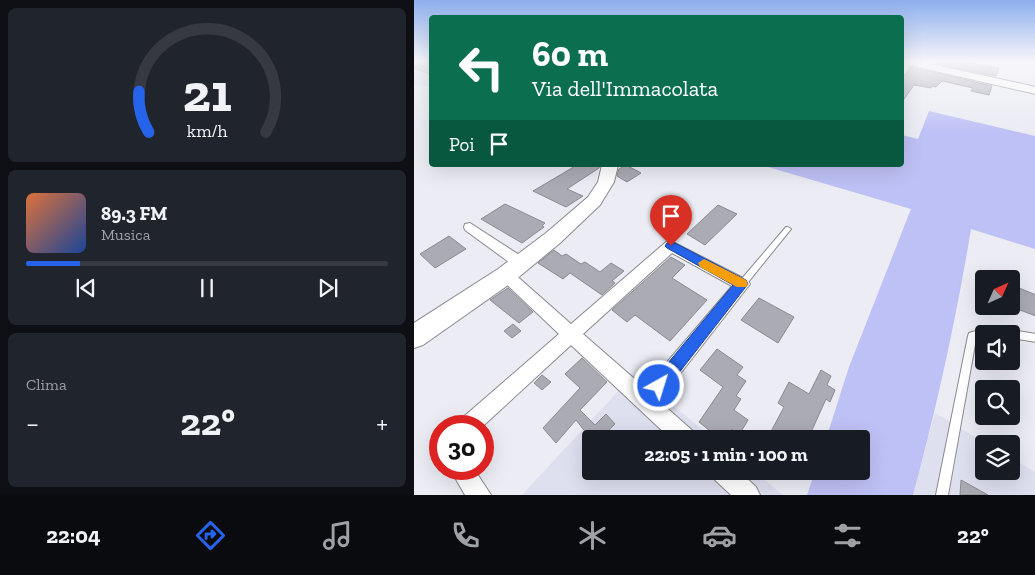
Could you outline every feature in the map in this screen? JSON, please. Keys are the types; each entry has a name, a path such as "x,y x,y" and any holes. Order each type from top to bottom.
{"street":[{"path":"1009,85 1035,91"},
{"path":"414,337 514,270 594,201 606,182 610,167"},
{"path":"470,228 514,270 572,334 678,430"},
{"path":"480,415 671,246 742,284 647,401"},
{"path":"469,480 479,495"},
{"path":"732,480 748,495"}],"lane":[{"path":"742,284 788,229"},
{"path":"942,495 972,336 975,335"},
{"path":"1020,336 1035,338"}],"shaded area":[{"path":"929,111 1035,136 1035,249 971,229 945,363 913,495 807,495 812,480 870,480 870,430 829,430 849,367 911,209 768,167 904,167 904,136 918,139"},
{"path":"634,374 703,430 582,430"},
{"path":"935,413 975,437 975,480 1020,480 1020,463 1035,472 1035,495 913,495"},
{"path":"582,430 582,480 765,480 783,495 522,495"}],"building":[{"path":"904,85 914,85 904,99"},
{"path":"915,85 938,85 931,88"},
{"path":"960,85 992,86 989,95 971,91 973,88"},
{"path":"574,167 599,167 567,189 583,196 566,207 533,191"},
{"path":"630,167 641,173 627,182 617,176 619,169"},
{"path":"505,204 545,223 542,226 544,227 522,243 481,219"},
{"path":"718,205 737,214 705,245 687,234"},
{"path":"449,236 466,249 435,268 420,254"},
{"path":"554,250 562,256 566,254 581,264 585,262 600,272 611,263 624,271 612,281 615,283 602,295 570,273 563,279 538,263"},
{"path":"671,257 685,265 672,278 707,300 670,341 635,315 627,322 612,310"},
{"path":"508,288 533,312 519,323 490,300"},
{"path":"1020,288 1036,295 1036,316 1020,310"},
{"path":"759,298 794,317 778,343 741,320"},
{"path":"513,324 521,331 512,338 504,331"},
{"path":"717,349 743,367 737,375 746,381 736,396 741,399 734,410 748,420 742,430 709,430 699,422 723,387 700,370"},
{"path":"582,358 607,382 580,410 595,425 606,414 615,424 609,430 584,430 576,420 556,443 543,428 580,388 565,374"},
{"path":"821,370 831,376 827,385 835,390 830,402 826,399 812,430 772,430 784,407 778,403 789,382 809,394"},
{"path":"542,375 551,382 542,390 534,383"},
{"path":"961,480 988,495 960,495"}],"slow traffic":[{"path":"704,263 741,284"}],"route":[{"path":"659,386 742,284 671,246"}]}
